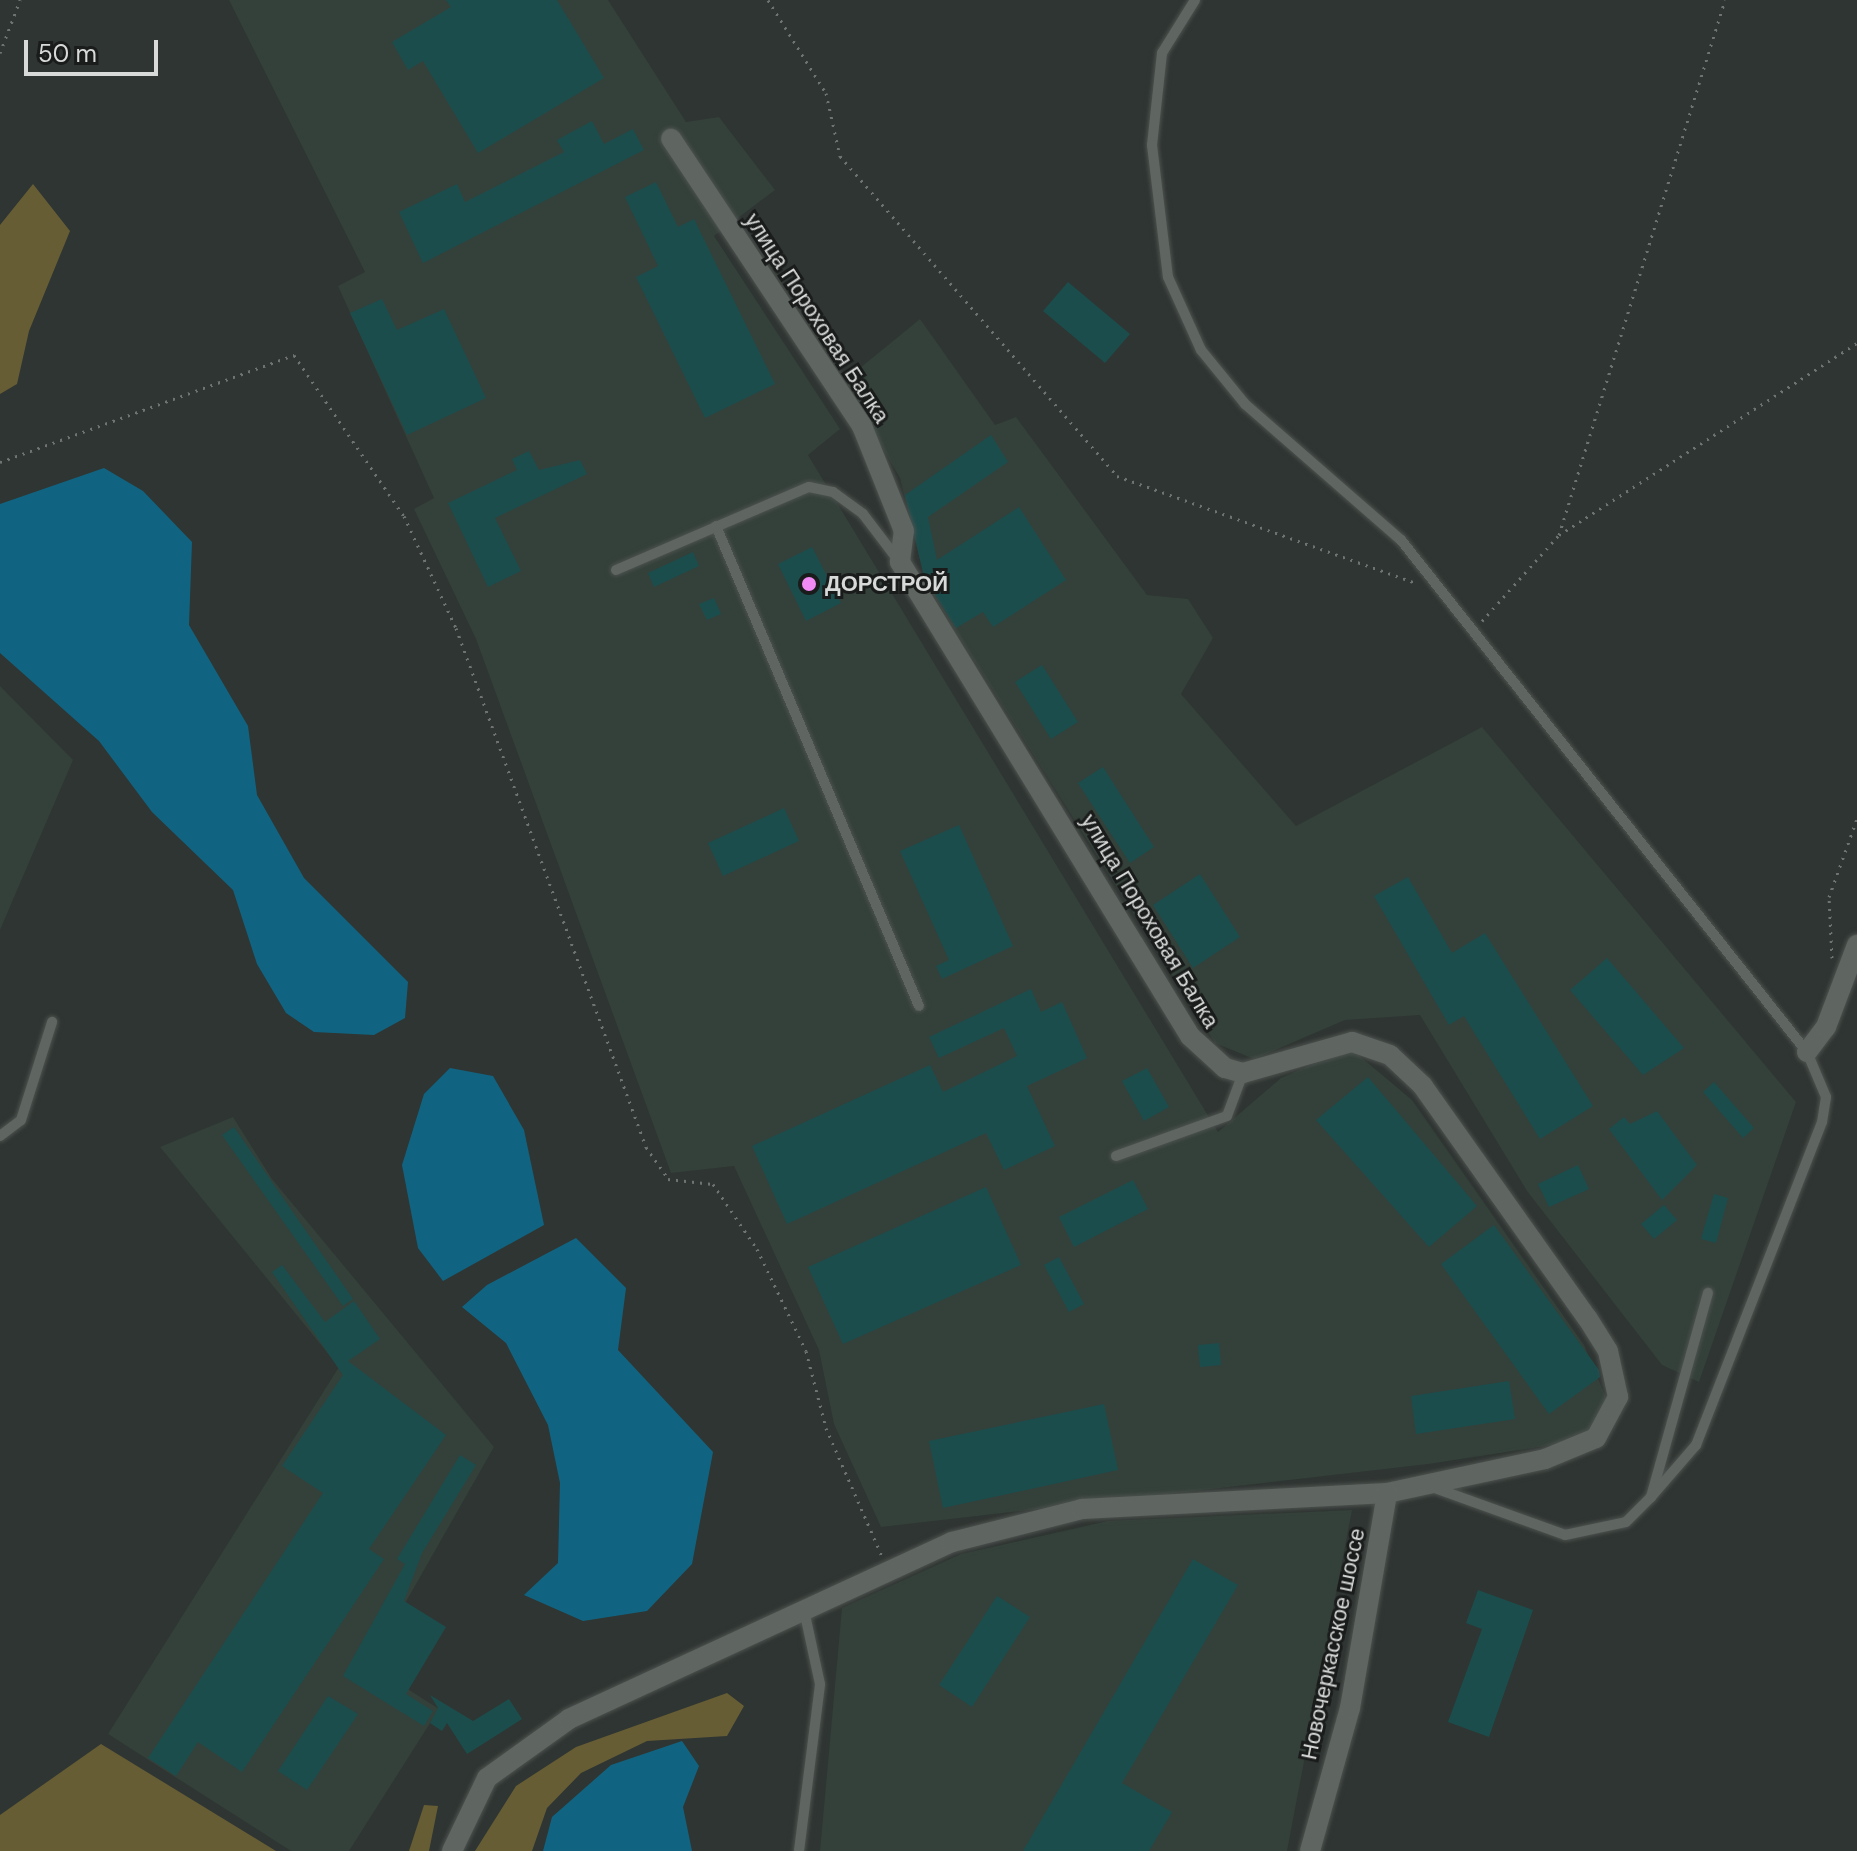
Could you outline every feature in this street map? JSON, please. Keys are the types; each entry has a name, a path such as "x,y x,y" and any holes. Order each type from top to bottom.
{"street":[{"name":"улица Пороховая Балка","path":"671,139 862,426 904,531 900,562 1190,1036 1225,1068 1243,1073"},
{"path":"1807,1052 1843,982 1857,945"},
{"path":"452,1851 487,1778 569,1719 952,1542 1082,1509 1387,1493 1415,1481 1545,1459 1596,1438 1618,1397 1608,1351 1423,1086 1390,1055 1352,1042 1243,1073"},
{"name":"Новочеркасское шоссе","path":"1310,1851 1350,1708 1387,1493"}],"lane":[{"path":"1195,0 1162,53 1152,145 1168,277 1201,350 1245,404 1401,540 1438,591 1807,1052 1826,1097 1822,1122 1696,1445 1626,1522 1565,1535 1415,1481"},
{"path":"616,570 809,487 833,492 863,514 900,562"},
{"path":"716,526 919,1006"},
{"path":"0,1136 21,1120 52,1022"},
{"path":"1116,1156 1227,1116 1243,1073"},
{"path":"1651,1497 1708,1293"},
{"path":"799,1851 820,1684 804,1608"}],"path":[{"path":"0,53 20,0"},
{"path":"768,0 826,93 840,156 1117,476 1438,591"},
{"path":"1559,535 1725,0"},
{"path":"1472,633 1559,535 1857,343"},
{"path":"0,462 294,355 404,516 456,628 646,1147 668,1179 713,1184 757,1249 806,1351 826,1428 889,1570"},
{"path":"1843,982 1829,952 1829,897 1857,819"}],"shaded area":[{"path":"229,0 608,0 686,122 719,117 775,190 714,236 840,429 808,455 1218,1132 1281,1078 1350,1048 1412,1100 1584,1345 1609,1405 1599,1428 1558,1444 1428,1464 881,1527 834,1424 819,1350 734,1166 671,1173 476,639 414,509 434,498 338,286 365,272"},
{"path":"33,184 70,231 29,331 17,384 0,394 0,225"},
{"path":"920,319 995,425 1016,417 1147,595 1188,599 1213,638 1181,694 1296,826 1482,727 1796,1102 1699,1382 1662,1365 1527,1191 1420,1015 1345,1020 1254,1059 1215,1043 926,584 900,478 844,381"},
{"path":"0,686 73,760 0,930"},
{"path":"233,1117 272,1179 494,1447 370,1665 439,1709 349,1851 291,1851 108,1734 339,1367 160,1147"},
{"path":"1352,1510 1287,1851 820,1851 842,1608 961,1554 1108,1521"},
{"path":"727,1693 744,1706 727,1736 647,1741 581,1773 547,1808 532,1851 475,1851 516,1786 576,1747"},
{"path":"101,1744 276,1851 0,1851 0,1815"},
{"path":"424,1805 438,1806 429,1851 409,1851"}],"water":[{"path":"104,468 143,491 192,542 189,625 248,726 257,795 304,878 408,982 405,1018 374,1035 314,1032 286,1013 257,964 233,890 152,812 99,741 0,653 0,504"},
{"path":"450,1068 493,1076 524,1130 544,1225 443,1281 418,1248 402,1165 424,1094"},
{"path":"576,1238 626,1288 618,1350 713,1452 692,1564 647,1611 583,1621 524,1595 558,1563 560,1483 548,1425 506,1343 462,1307 487,1285"},
{"path":"682,1741 699,1766 683,1807 692,1851 543,1851 552,1817 611,1765"}],"building":[{"path":"446,0 557,0 604,78 478,153 423,61 408,70 392,42 451,7"},
{"path":"592,121 604,144 633,129 644,150 423,263 399,212 457,184 465,202 564,152 557,140"},
{"path":"656,182 678,227 694,219 775,384 705,418 636,277 658,266 625,197"},
{"path":"1068,282 1130,334 1105,363 1043,311"},
{"path":"382,299 397,330 444,309 486,398 407,435 350,313"},
{"path":"991,435 1008,462 928,517 937,560 1019,507 1066,580 993,627 983,612 956,628 924,577 905,495"},
{"path":"529,451 539,470 580,460 587,474 495,518 521,571 488,587 448,503 517,470 512,459"},
{"name":"ДОРСТРОЙ","path":"812,547 841,603 806,621 778,564"},
{"path":"693,552 699,566 654,587 648,573"},
{"path":"714,598 721,614 707,620 699,604"},
{"path":"1042,665 1078,722 1051,739 1015,682"},
{"path":"1103,767 1154,847 1130,863 1078,783"},
{"path":"784,808 799,841 723,876 708,843"},
{"path":"959,825 1013,946 942,979 936,966 949,960 900,851"},
{"path":"1200,874 1240,937 1193,968 1153,905"},
{"path":"1408,877 1452,953 1485,933 1593,1106 1540,1139 1464,1016 1449,1025 1374,896"},
{"path":"1607,958 1684,1048 1643,1075 1570,990"},
{"path":"1031,989 1041,1012 1062,1002 1087,1058 1027,1086 1055,1146 1004,1170 986,1133 787,1224 752,1146 930,1065 943,1092 1017,1056 1004,1028 939,1058 929,1037"},
{"path":"1147,1068 1169,1107 1144,1121 1122,1081"},
{"path":"1368,1077 1477,1206 1429,1247 1316,1120"},
{"path":"1714,1082 1754,1128 1743,1138 1703,1092"},
{"path":"1657,1111 1697,1165 1662,1200 1609,1129 1624,1117 1630,1124"},
{"path":"234,1127 353,1299 343,1306 222,1135"},
{"path":"1578,1165 1589,1189 1549,1207 1538,1184"},
{"path":"1133,1180 1148,1209 1074,1247 1059,1217"},
{"path":"986,1187 1021,1265 843,1344 808,1267"},
{"path":"1714,1194 1728,1198 1716,1243 1701,1239"},
{"path":"1664,1205 1677,1220 1654,1239 1641,1224"},
{"path":"1494,1225 1599,1370 1600,1377 1549,1414 1441,1264"},
{"path":"1059,1257 1084,1304 1069,1312 1044,1265"},
{"path":"282,1265 325,1322 354,1301 380,1339 348,1361 446,1435 369,1549 384,1559 242,1772 198,1742 176,1776 148,1758 323,1493 282,1466 343,1375 272,1272"},
{"path":"1219,1343 1221,1365 1200,1367 1198,1345"},
{"path":"1509,1381 1515,1419 1416,1434 1411,1396"},
{"path":"1104,1404 1118,1470 943,1508 929,1441"},
{"path":"460,1455 476,1465 422,1553 404,1601 446,1627 406,1694 433,1711 424,1726 343,1676 405,1564 397,1559"},
{"path":"1193,1559 1238,1585 1122,1783 1172,1812 1149,1851 1023,1851"},
{"path":"1478,1590 1533,1610 1489,1737 1448,1722 1482,1629 1466,1623"},
{"path":"997,1596 1030,1617 972,1707 939,1685"},
{"path":"430,1695 473,1721 509,1699 522,1719 467,1754 447,1723 442,1731 430,1723 438,1708"},
{"path":"328,1696 358,1714 307,1790 278,1771"}],"place":[{"name":"ДОРСТРОЙ","path":"809,584"}]}
